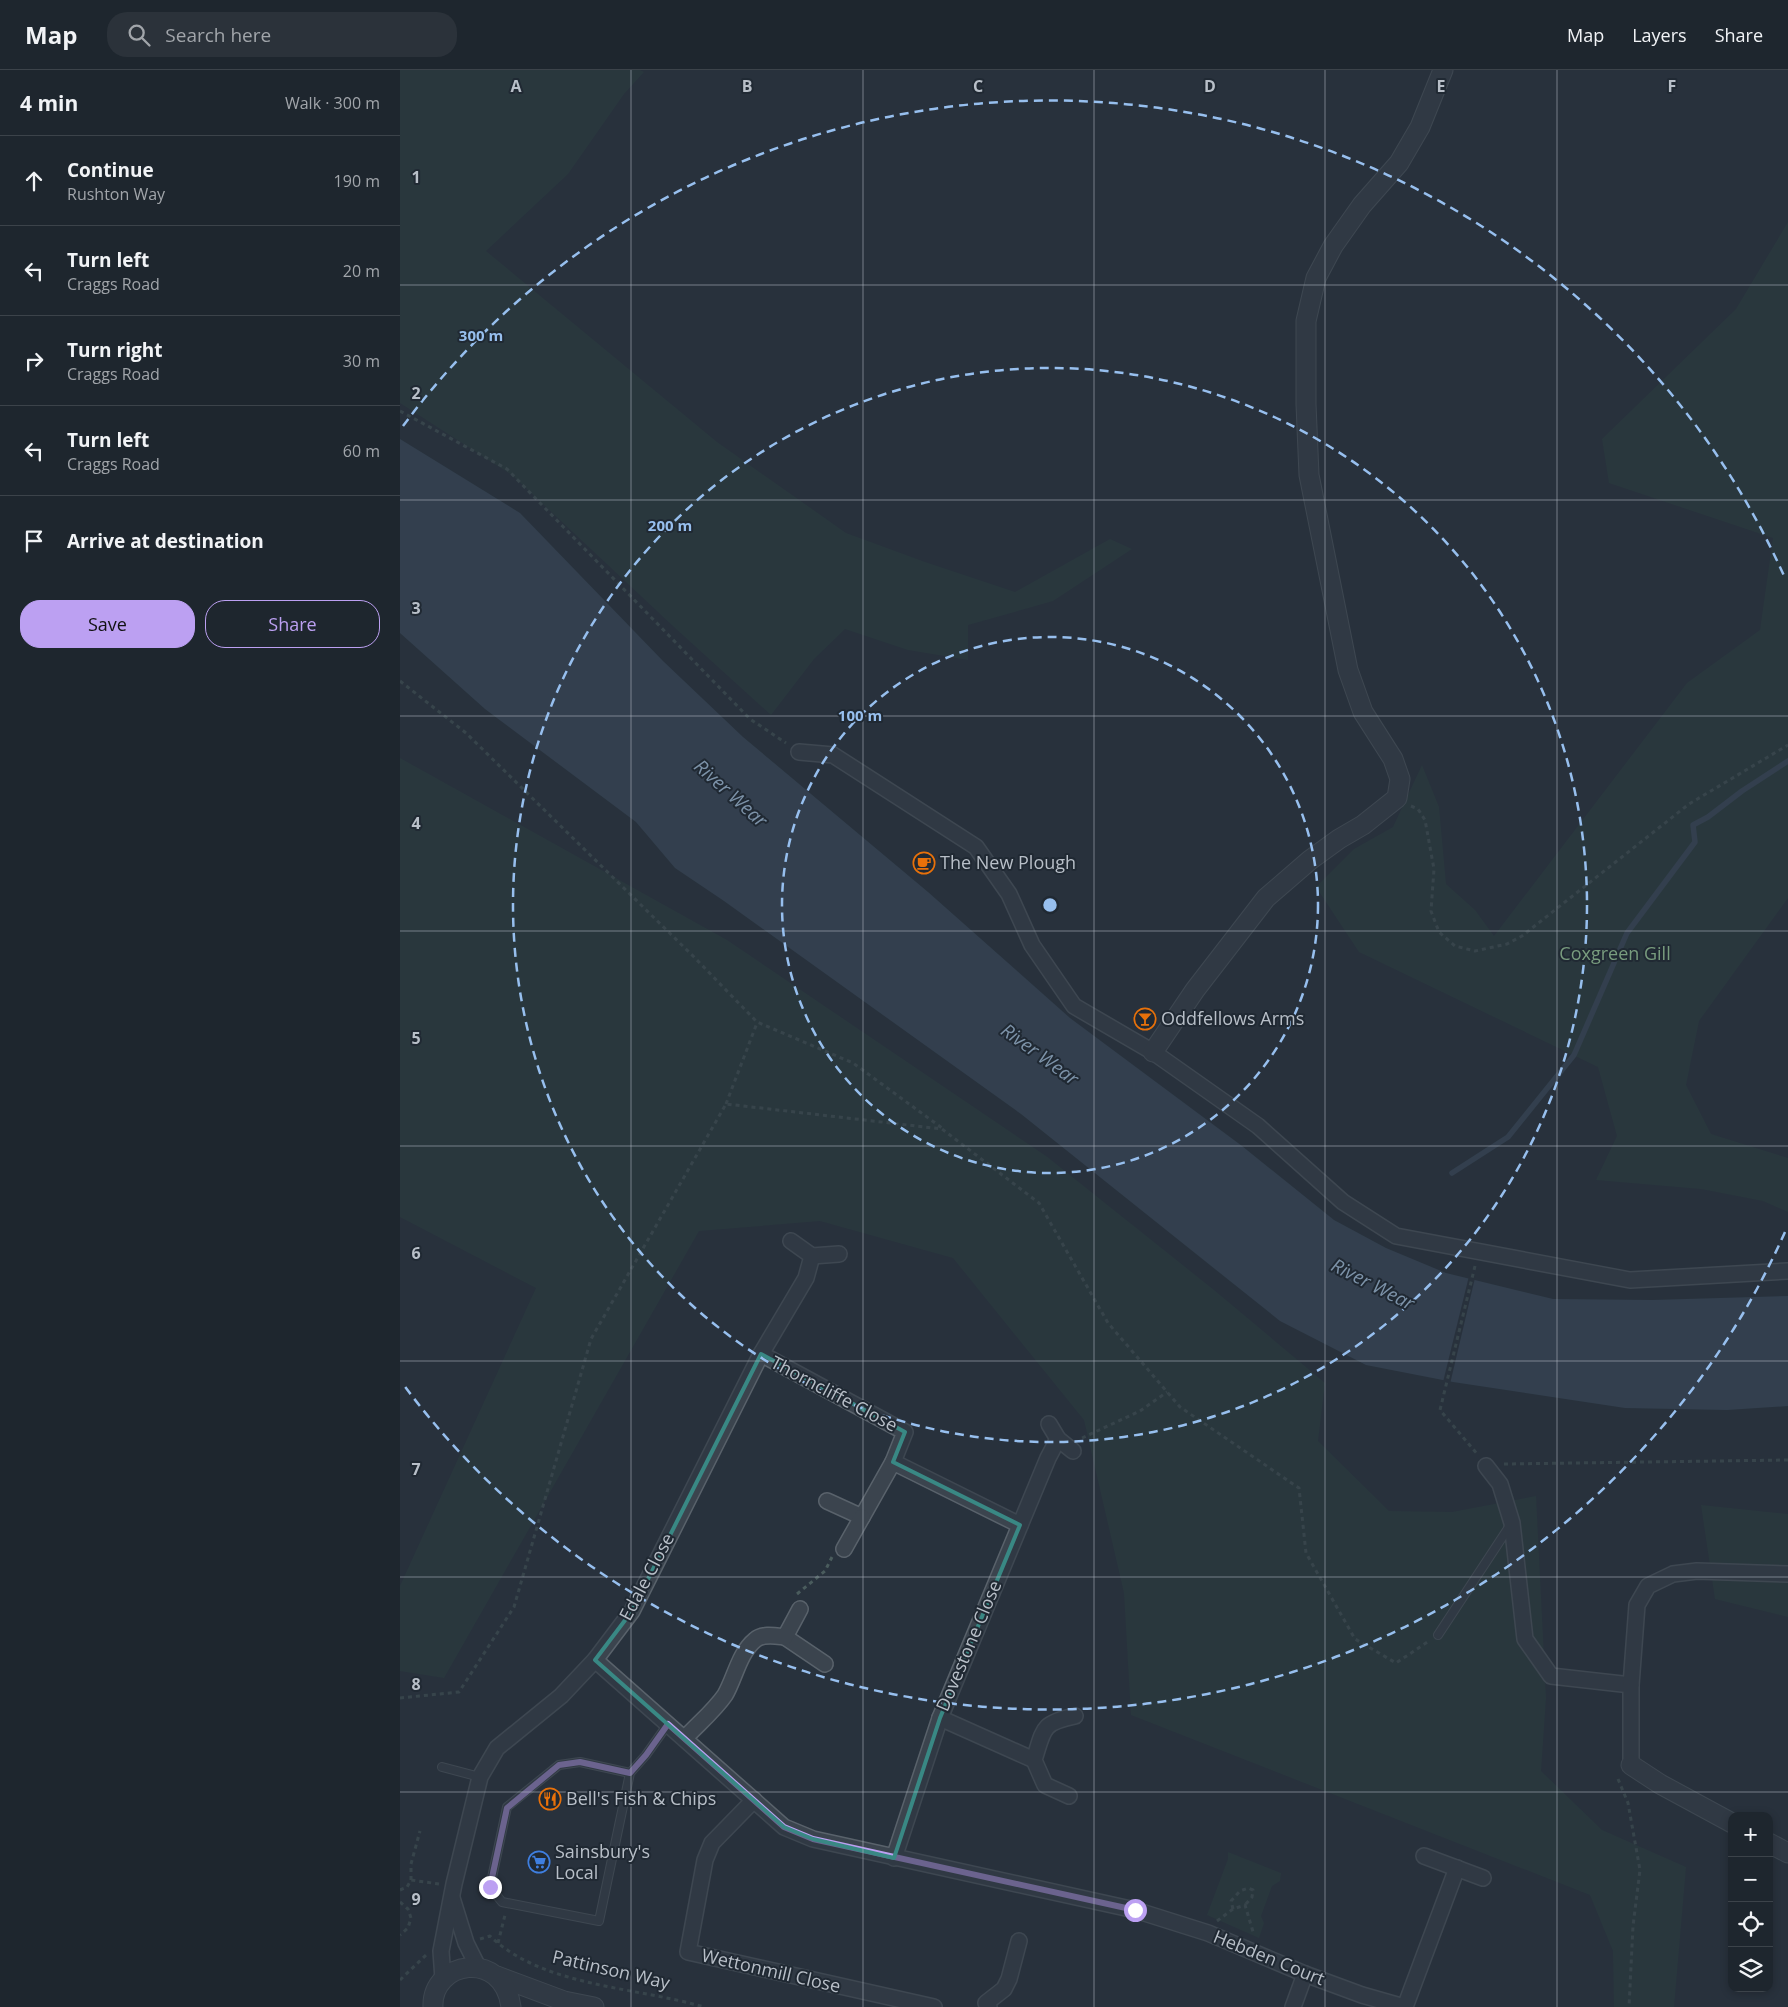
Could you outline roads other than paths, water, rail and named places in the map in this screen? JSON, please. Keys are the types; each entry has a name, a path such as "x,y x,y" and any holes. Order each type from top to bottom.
{"street":[{"path":"1153,1052 1195,990 1266,898 1310,860 1338,839 1363,825 1397,798 1400,779 1393,759 1363,712 1348,670 1309,475 1306,404 1306,321 1316,278 1333,246 1362,205 1399,163 1420,127 1443,70"},
{"path":"799,752 833,755 976,847 1009,894 1032,945 1074,1006 1153,1052 1258,1126 1343,1202 1396,1236 1630,1280 1788,1272"},
{"path":"791,1241 812,1256 839,1254"},
{"name":"Edale Close","path":"443,1979 441,1951 453,1890 480,1777 497,1748 561,1696 595,1660 632,1611 761,1354 806,1278 812,1256"},
{"name":"Thorncliffe Close","path":"761,1354 905,1432 893,1462 844,1549"},
{"path":"1049,1424 1058,1439 1073,1450"},
{"name":"Dovestone Close","path":"894,1858 940,1718 1058,1439"},
{"name":"Thorncliffe Close","path":"893,1462 1020,1525"},
{"path":"1486,1466 1500,1484 1512,1522 1525,1639 1551,1676 1631,1685"},
{"path":"827,1501 862,1517"},
{"path":"1728,1821 1660,1784 1631,1764 1631,1685 1637,1605 1648,1586 1674,1574 1697,1570 1788,1574"},
{"path":"785,1637 800,1609"},
{"path":"685,1738 721,1700 747,1650 756,1639 770,1635 785,1637 825,1664"},
{"name":"Hebden Court","path":"595,1660 784,1827 813,1839 1135,1910 1208,1933 1305,1974 1362,1995 1404,2007"},
{"path":"1069,1796 1045,1785 1034,1760 1044,1729 1056,1720 1075,1716"},
{"path":"940,1718 1034,1760"},
{"name":"Wettonmill Close","path":"754,1800 712,1843 704,1860 688,1952 934,2007"},
{"path":"1773,1845 1788,1853"},
{"path":"1424,1856 1483,1878"},
{"path":"1404,2007 1457,1868"},
{"path":"453,1890 466,1943 478,1968"},
{"path":"984,2006 1004,1989 1009,1979 1019,1940"},
{"path":"430,2005 436,1989 443,1979 454,1971 466,1967 478,1968 564,2001 594,2007"},
{"path":"1293,2007 1305,1974"},
{"path":"497,1976 505,1985 510,1996 511,2007"},
{"path":"545,2007 564,2001"}],"lane":[{"path":"1438,1635 1512,1522"},
{"path":"630,1773 580,1762 559,1765 507,1808 490,1887 502,1902 599,1921 630,1773 646,1755 668,1724"},
{"path":"442,1767 480,1777"}],"water":[{"name":"River Wear","path":"400,439 520,513 663,661 743,737 928,892 1070,1018 1242,1146 1334,1220 1386,1248 1446,1273 1553,1299 1652,1300 1788,1296 1788,1406 1727,1410 1625,1408 1453,1382 1366,1365 1280,1321 1021,1114 675,868 636,822 485,709 400,633"}],"waterway":[{"name":"Coxgreen Gill","path":"1452,1173 1508,1137 1574,1055 1627,933 1695,842 1693,825 1708,817 1742,791 1788,761"}],"place":[{"name":"The New Plough","path":"924,863"},
{"name":"Oddfellows Arms","path":"1145,1019"},
{"name":"Bell's Fish & Chips","path":"550,1799"},
{"name":"Sainsbury's Local","path":"539,1862"}]}
